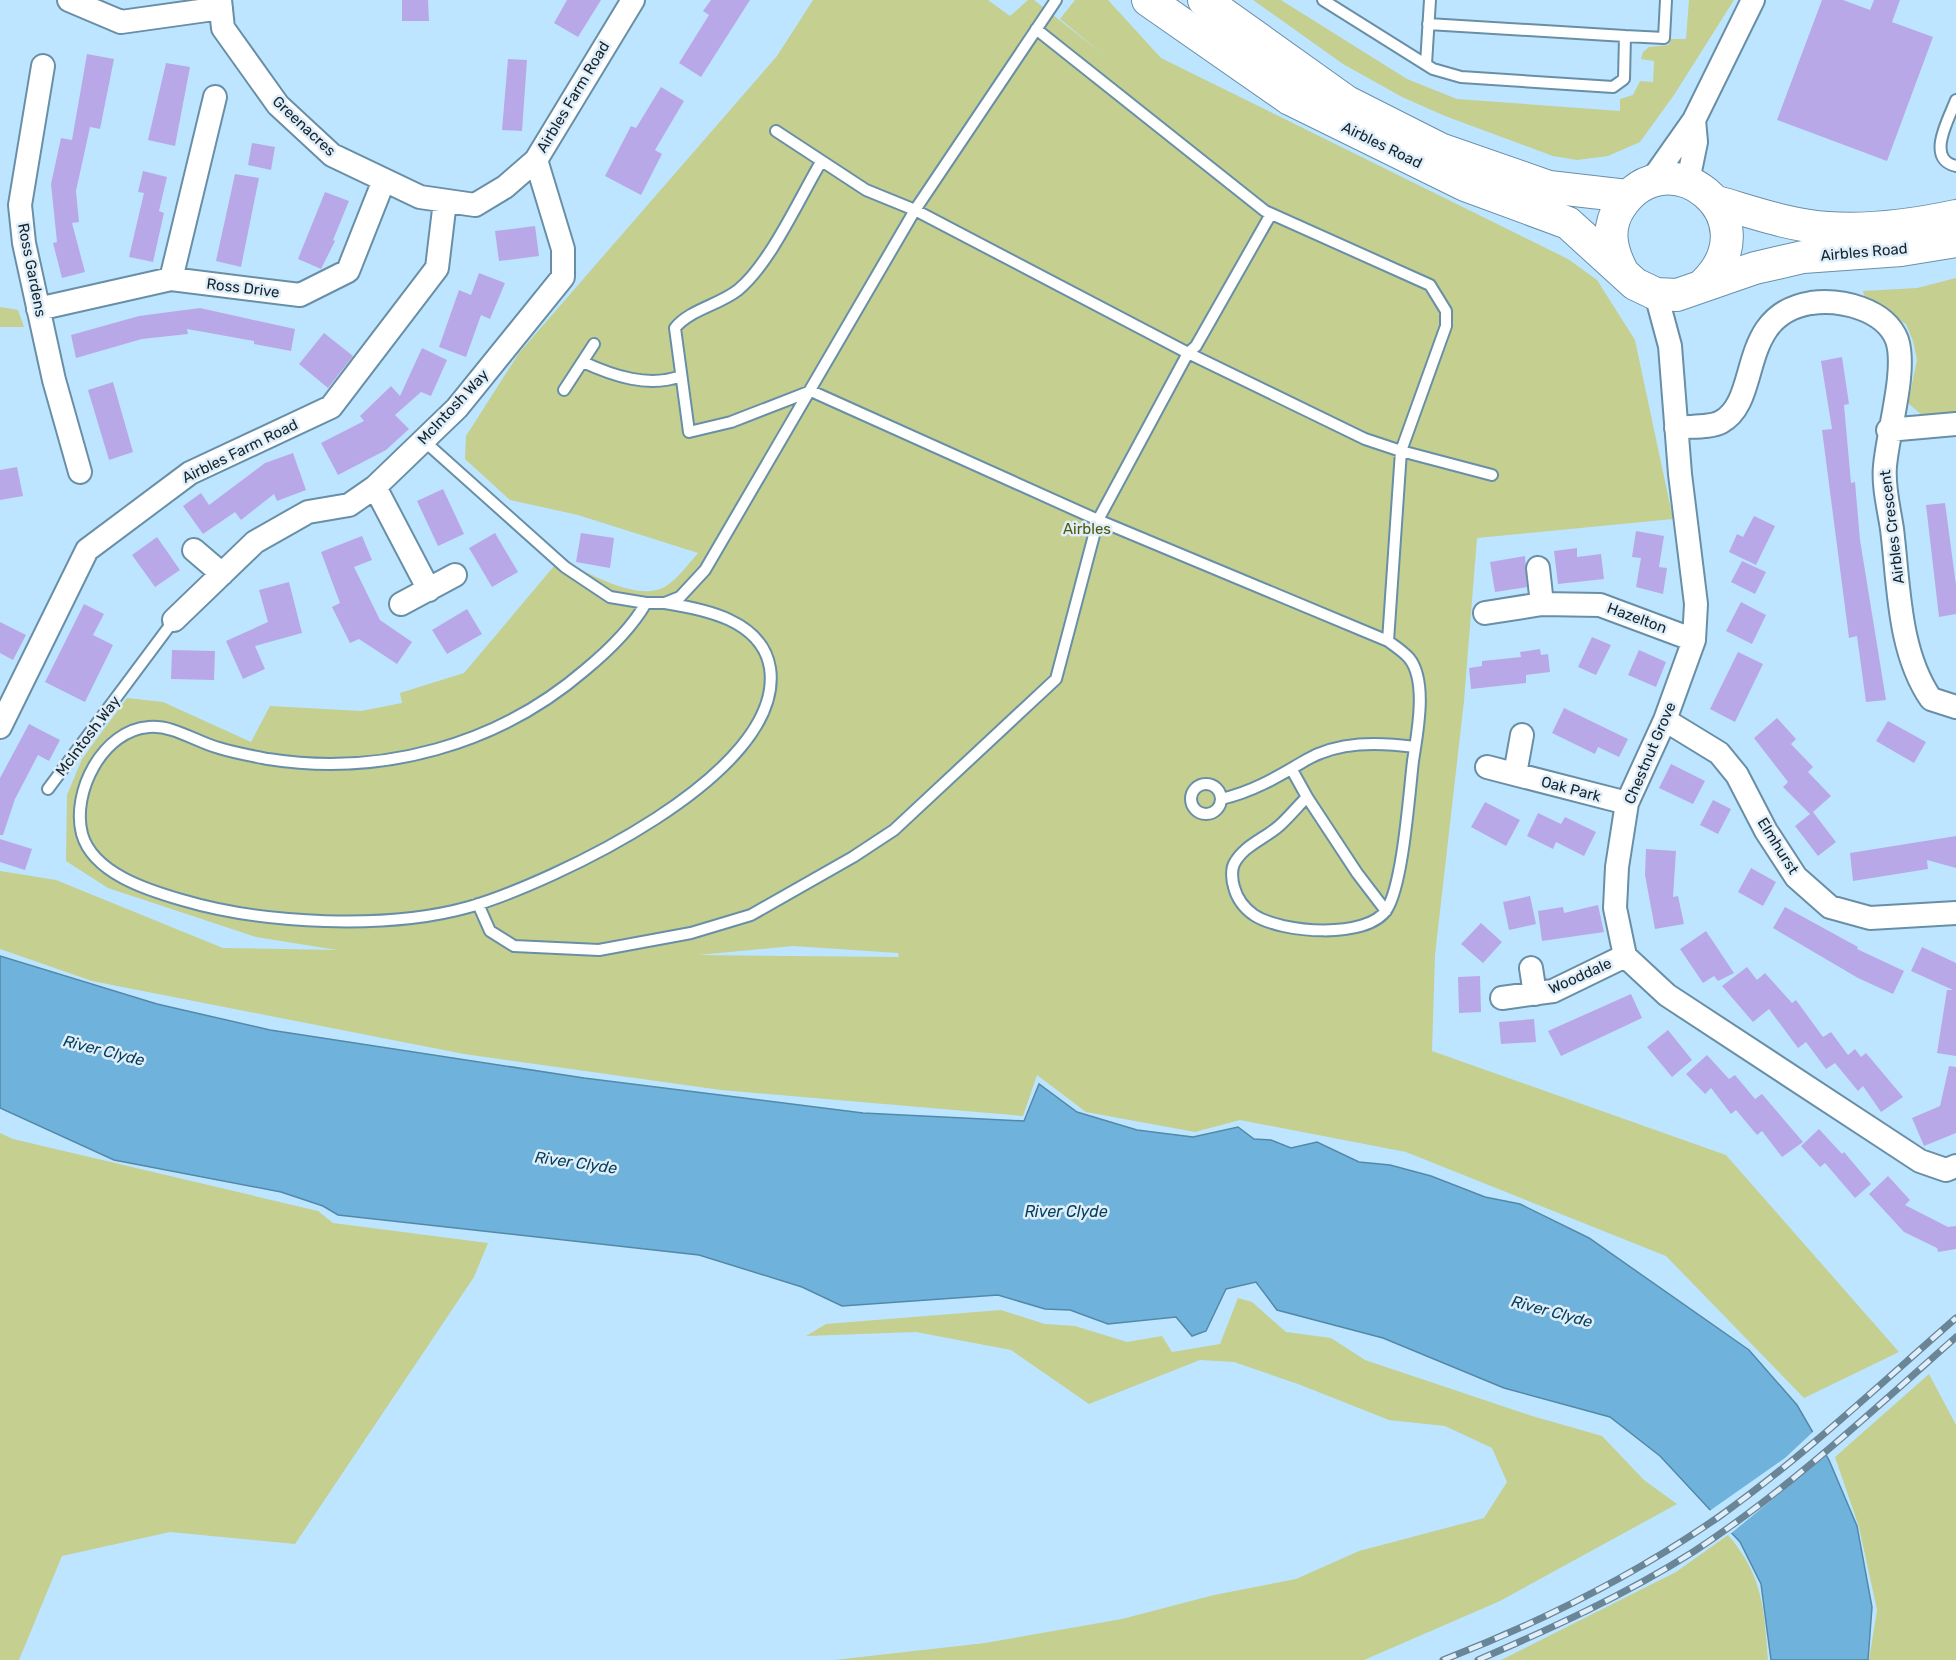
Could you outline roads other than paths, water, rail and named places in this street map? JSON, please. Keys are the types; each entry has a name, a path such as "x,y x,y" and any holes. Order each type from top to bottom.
{"main road":[{"name":"Airbles Road","path":"1148,0 1290,99 1465,185 1568,223 1635,284 1679,291 1803,257 1901,250 1956,242"},
{"name":"Airbles Road","path":"1204,0 1347,102 1440,148 1549,188 1639,188 1674,178 1688,181 1702,188 1717,202 1764,216 1827,228 1882,228 1956,216"},
{"path":"1623,273 1614,255 1611,233 1616,213 1639,188"},
{"path":"1679,291 1717,271 1727,246 1727,226 1717,202"}],"street":[{"name":"Airbles Farm Road","path":"506,187 536,160 632,0"},
{"path":"1639,188 1694,120 1753,0"},
{"path":"77,2 121,22 221,4"},
{"name":"Greenacres","path":"221,4 223,28 278,105 332,155 420,197 475,205 506,187"},
{"name":"Ross Gardens","path":"43,66 21,205 24,243 54,380 80,472"},
{"path":"171,279 215,97"},
{"path":"1688,181 1696,142 1694,120"},
{"name":"McIntosh Way","path":"174,620 255,542 308,512 350,506 375,487 457,408 563,277 563,249 536,160"},
{"name":"Ross Drive","path":"38,309 171,279 300,295 348,271 384,180"},
{"name":"Airbles Farm Road","path":"0,727 87,550 190,472 331,407 437,268 445,201"},
{"name":"Chestnut Grove","path":"1625,956 1615,908 1617,867 1627,803 1665,720 1694,640 1696,604 1676,428 1670,346 1679,291"},
{"name":"Airbles Crescent","path":"1676,428 1720,423 1735,408 1763,334 1782,312 1811,303 1847,303 1879,316 1896,339 1901,366 1888,430 1884,470 1906,637 1914,670 1931,699 1956,707"},
{"path":"1888,430 1956,424"},
{"path":"375,487 429,590"},
{"path":"194,550 222,574"},
{"path":"1538,568 1542,604"},
{"path":"401,604 455,575"},
{"name":"Hazelton","path":"1485,613 1542,604 1600,605 1694,640"},
{"name":"Elmhurst","path":"1665,720 1719,753 1737,775 1766,831 1796,877 1830,907 1870,918 1956,913"},
{"path":"1515,774 1522,735"},
{"name":"Oak Park","path":"1487,767 1627,803"},
{"path":"1625,956 1667,995 1727,1037 1920,1161 1951,1168"},
{"name":"Wooddale","path":"1502,998 1553,991 1625,956"},
{"name":"Wooddale","path":"1531,968 1534,994"}],"lane":[{"path":"665,603 680,597 705,570 915,210 1056,0"},
{"path":"1323,0 1426,64 1461,77 1613,87 1624,79 1625,36"},
{"path":"1426,64 1430,0"},
{"path":"1428,24 1664,38 1666,0"},
{"path":"1036,29 1271,214 1430,285 1446,310 1446,327 1401,451 1388,641"},
{"path":"1956,100 1940,145 1941,156 1949,165 1956,166"},
{"path":"776,131 866,190 915,210 1188,353 1365,439 1492,475"},
{"path":"821,162 762,263 739,289 718,304 681,321 675,328 689,432 731,422 811,391 1098,520 1388,641 1410,660 1417,676 1420,692 1397,880 1386,911 1363,926 1348,929 1299,929 1269,923 1255,916 1236,897 1232,882 1233,865 1245,850 1279,826 1307,797"},
{"path":"478,904 490,931 514,946 599,950 691,933 751,915 853,857 894,830 1056,679 1098,520 1188,353 1196,346 1271,214"},
{"path":"564,390 594,344"},
{"path":"584,362 615,376 671,380 681,376"},
{"path":"423,440 565,567 610,597 693,607 722,616 743,628 758,641 767,655 771,672 765,708 756,729 721,768 613,846 572,868 478,904 447,912 402,918 294,919 237,914 145,889 109,868 86,846 81,829 80,808 87,780 114,740 128,731 147,727 177,731 220,749 297,762 365,762 423,753 452,745 516,719 563,689 606,652 646,603"},
{"name":"McIntosh Way","path":"48,789 174,620"},
{"path":"1221,799 1237,796 1292,770 1307,760 1348,745 1381,743 1415,747"},
{"path":"1292,770 1357,873 1386,911"}],"water":[{"name":"River Clyde","path":"0,956 157,1004 270,1030 584,1078 863,1113 1024,1121 1039,1084 1077,1112 1137,1130 1193,1137 1238,1127 1254,1139 1271,1140 1291,1148 1317,1142 1359,1162 1390,1165 1431,1176 1485,1197 1520,1204 1589,1238 1749,1350 1797,1405 1829,1460 1857,1526 1872,1607 1868,1660 1771,1660 1761,1584 1740,1542 1660,1456 1610,1417 1504,1388 1383,1338 1277,1310 1256,1282 1226,1289 1206,1331 1192,1336 1176,1317 1108,1324 1070,1310 1045,1309 998,1295 842,1306 802,1287 699,1255 338,1215 323,1206 281,1192 114,1160 0,1108"}],"railway":[{"path":"1443,1660 1550,1614 1620,1578 1688,1538 1751,1493 1841,1420 1956,1318"},
{"path":"1478,1660 1588,1610 1641,1583 1693,1552 1796,1477 1956,1337"}],"park label":[{"name":"Airbles","path":"1087,529"}]}
